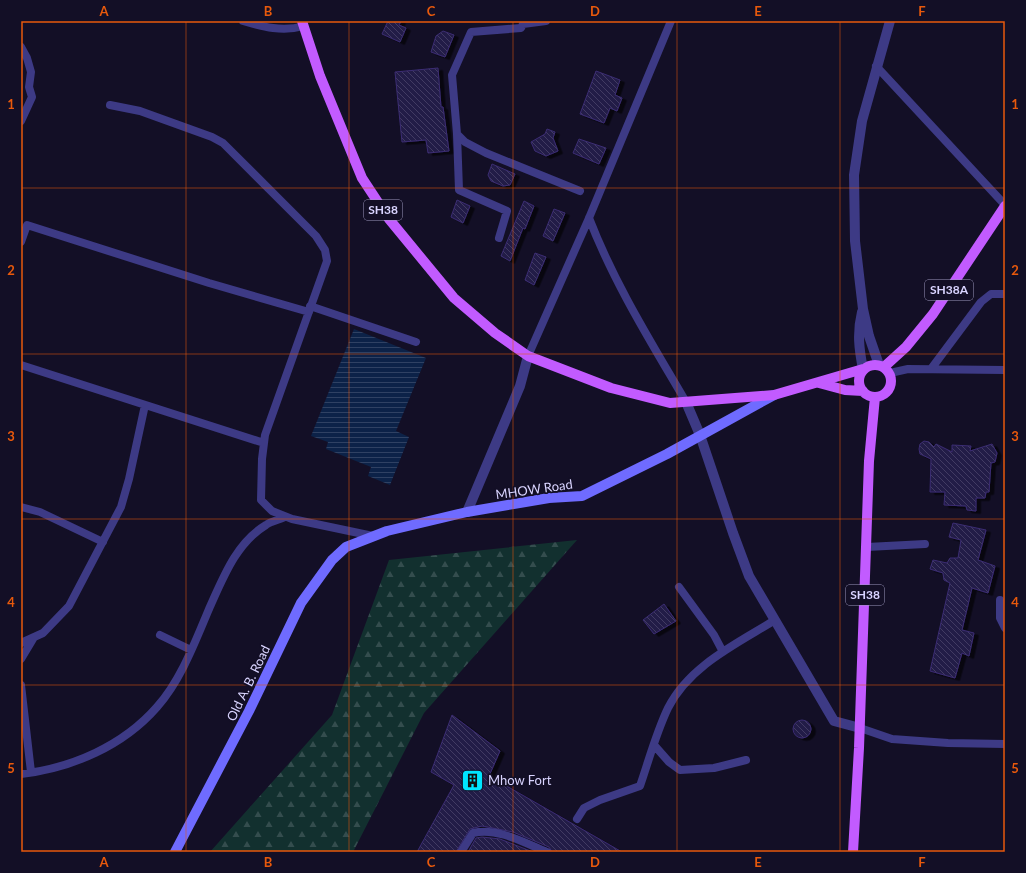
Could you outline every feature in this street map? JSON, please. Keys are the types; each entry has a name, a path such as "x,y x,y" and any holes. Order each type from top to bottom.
{"main road":[{"name":"SH38","path":"303,23 320,76 362,178 389,219 454,298 495,333 528,356 611,388 670,403 774,395 863,370 871,365 884,368"},
{"name":"SH38A","path":"884,368 906,347 933,314 1004,208"},
{"path":"875,397 881,396 889,389 892,378 884,368"},
{"path":"863,370 859,383 863,391"},
{"name":"SH38","path":"819,383 845,390 863,391 875,397 869,461 860,728 853,852"},
{"name":"MHOW Road","path":"361,541 387,530 467,512 549,498 582,496 667,454 774,395"},
{"name":"Old A. B. Road","path":"175,852 249,711 301,603 332,560 346,547 361,541"}],"street":[{"path":"243,21 279,29 292,29 303,23"},
{"path":"498,238 507,211 459,190 457,134 452,75 472,32 521,28 523,24 546,21"},
{"path":"467,512 520,386 528,356 590,218 671,21"},
{"path":"890,21 876,66 862,121 854,175 855,241 863,309 869,336 884,368 1005,370"},
{"path":"21,48 27,58 31,72 29,87 32,97 21,121"},
{"path":"876,66 1004,208"},
{"path":"110,105 140,111 212,137 223,143 297,216 316,236 325,250 327,261 269,422 264,443 261,500 272,511 285,517 373,536"},
{"path":"457,134 465,142 486,153 580,191"},
{"path":"590,218 607,260 686,402 700,435 733,534 749,576 834,721 892,739 948,743 1005,744"},
{"path":"21,242 27,225 209,283 309,309 416,342"},
{"path":"931,369 981,302 991,294 1005,294"},
{"path":"863,309 858,330 858,347 863,370"},
{"path":"21,365 264,443"},
{"path":"21,643 43,633 70,606 121,507 130,479 145,405"},
{"path":"21,507 40,512 103,542"},
{"path":"21,774 61,766 77,761 100,750 133,730 157,707 176,679 226,573 245,542 267,523 285,517"},
{"path":"867,547 925,544"},
{"path":"679,586 714,635 723,652"},
{"path":"1000,600 1000,618 1005,628"},
{"path":"577,819 584,808 600,800 640,786 668,708 680,689 696,673 723,652 775,620"},
{"path":"160,635 191,650"},
{"path":"21,659 33,638"},
{"path":"21,685 31,772"},
{"path":"654,745 669,762 680,770 714,768 746,760"},
{"path":"461,852 473,833 484,830 536,850 547,852"}],"green space":[{"path":"577,540 424,713 353,852 210,852 332,715 389,560"}],"water":[{"path":"354,329 426,358 396,431 409,437 390,485 368,476 371,467 326,449 328,442 311,436"}],"building":[{"path":"388,21 401,21 399,25 406,28 400,42 382,34"},
{"path":"443,31 454,35 445,57 431,52 436,36"},
{"path":"438,68 441,107 443,107 449,151 428,153 426,140 402,142 395,72"},
{"path":"596,71 620,80 615,95 622,98 617,111 610,108 604,123 580,114"},
{"path":"547,129 555,132 553,138 558,151 546,156 535,151 531,142 545,134"},
{"path":"579,139 606,148 599,164 573,153"},
{"path":"492,164 515,174 510,185 503,186 491,181 488,175"},
{"path":"457,200 470,206 463,223 451,217"},
{"path":"524,201 534,206 525,229 523,228 510,261 501,256"},
{"path":"554,209 565,213 553,241 543,236"},
{"path":"535,253 546,257 534,285 525,280"},
{"path":"924,441 929,442 934,447 936,444 952,452 952,445 971,446 970,451 992,444 997,453 995,462 991,463 989,492 986,492 985,498 976,498 976,511 967,510 966,506 944,505 945,492 930,492 931,459 920,454 919,449 920,444"},
{"path":"953,523 986,530 978,560 995,566 988,593 972,588 962,630 974,633 969,656 962,653 955,678 930,671 950,583 944,580 943,573 930,569 933,560 947,563 950,558 958,558 961,540 949,537"},
{"path":"664,604 676,621 654,634 643,620"},
{"name":"Mhow Fort","path":"452,715 500,751 489,776 622,852 552,852 549,847 513,832 482,826 470,829 456,852 417,852 454,785 431,772"},
{"path":"802,720 808,723 811,729 808,735 802,738 796,735 793,729 796,723"},
{"path":"482,837 500,839 533,852 468,852 476,838"}],"place":[{"name":"Mhow Fort","path":"472,780"}]}
